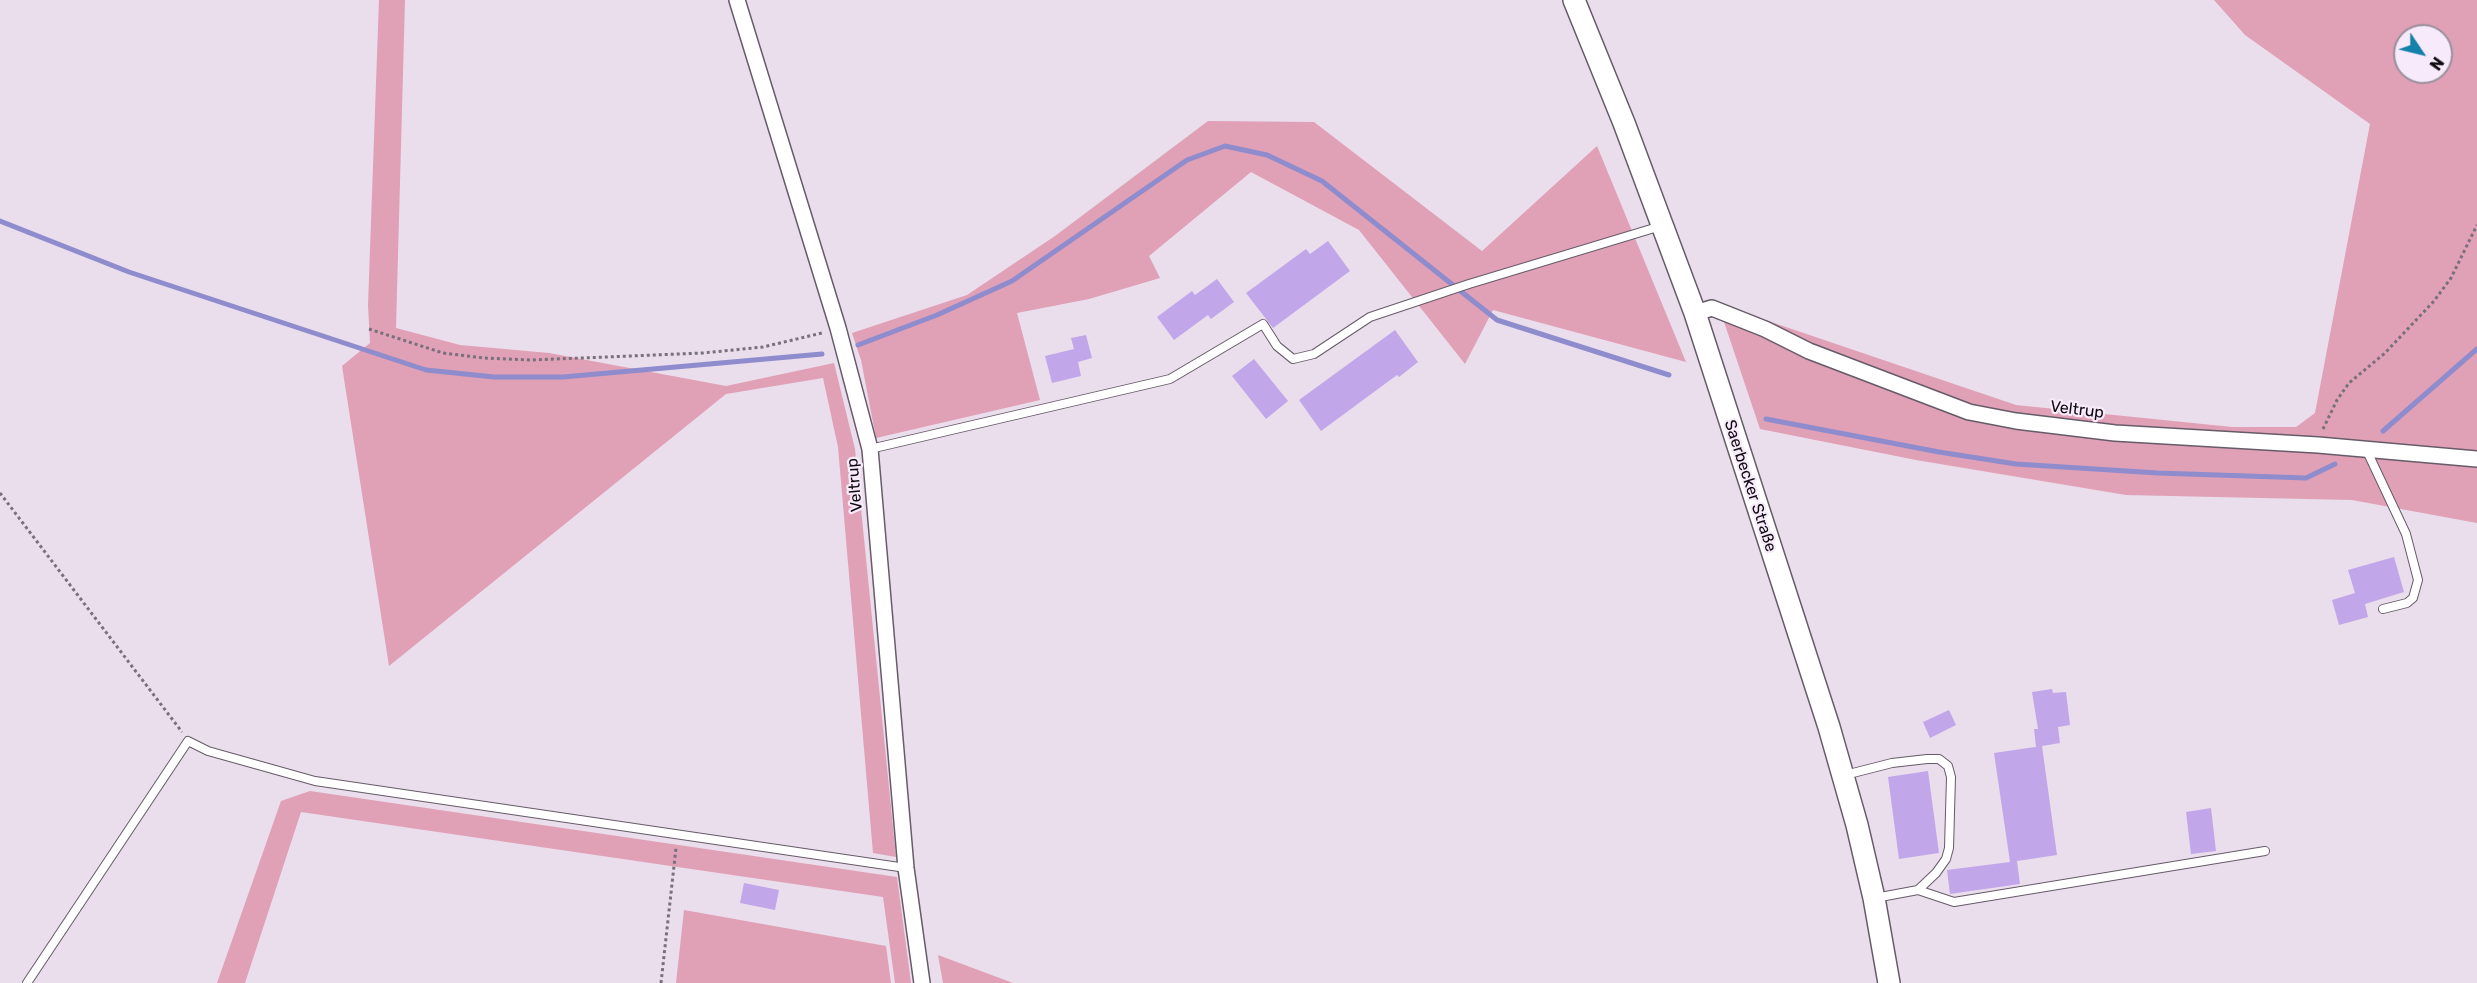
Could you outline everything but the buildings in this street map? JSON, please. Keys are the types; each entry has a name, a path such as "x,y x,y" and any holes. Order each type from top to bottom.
{"main road":[{"name":"Saerbecker Straße","path":"1574,0 1663,225 1695,313 1844,776 1874,898 1889,983"}],"street":[{"name":"Veltrup","path":"737,0 838,328 870,448 906,868 922,983"},
{"name":"Veltrup","path":"1695,313 1712,308 1765,329 1809,351 1969,412 2016,421 2115,433 2318,445 2477,459"}],"lane":[{"path":"870,448 1170,379 1263,324 1277,346 1293,359 1314,354 1370,317 1663,225"},
{"path":"2366,449 2406,534 2418,580 2413,597 2407,603 2383,609"},
{"path":"27,983 188,741 208,751 315,781 906,868"},
{"path":"1844,776 1892,763 1927,759 1939,759 1948,766 1951,777 1949,848 1946,859 1936,873 1918,890"},
{"path":"1874,898 1918,890 1954,902 2265,851"}],"path":[{"path":"2318,445 2325,423 2349,383 2404,334 2434,301 2451,278 2477,225"},
{"path":"369,329 443,353 532,360 692,353 763,347 813,337 838,328"},
{"path":"0,494 188,741"},
{"path":"661,983 678,834"}],"shaded area":[{"path":"379,0 405,0 396,328 460,345 549,353 726,386 834,363 855,449 896,857 873,853 838,447 823,378 726,394 389,666 342,366 370,343 368,305"},
{"path":"2214,0 2477,0 2477,523 2352,500 2126,495 1916,460 1760,429 1718,304 2016,405 2232,427 2296,427 2315,413 2370,124 2245,35"},
{"path":"1208,121 1314,122 1482,251 1597,146 1686,362 1493,310 1465,364 1359,230 1251,172 1149,256 1160,278 1089,299 1017,313 1040,400 876,438 861,360 852,333 967,295 1055,236"},
{"path":"310,791 897,877 911,983 895,983 883,897 301,812 245,983 217,983 281,801"},
{"path":"684,910 886,946 891,983 676,983"},
{"path":"938,955 1013,983 943,983"}],"waterway":[{"path":"858,345 937,315 1012,281 1187,160 1225,146 1267,155 1322,181 1497,320 1669,375"},
{"path":"0,221 129,272 426,370 494,377 563,377 822,354"},
{"path":"2383,431 2477,349"},
{"path":"1766,419 1939,452 2016,464 2158,473 2306,478 2335,464"}]}
